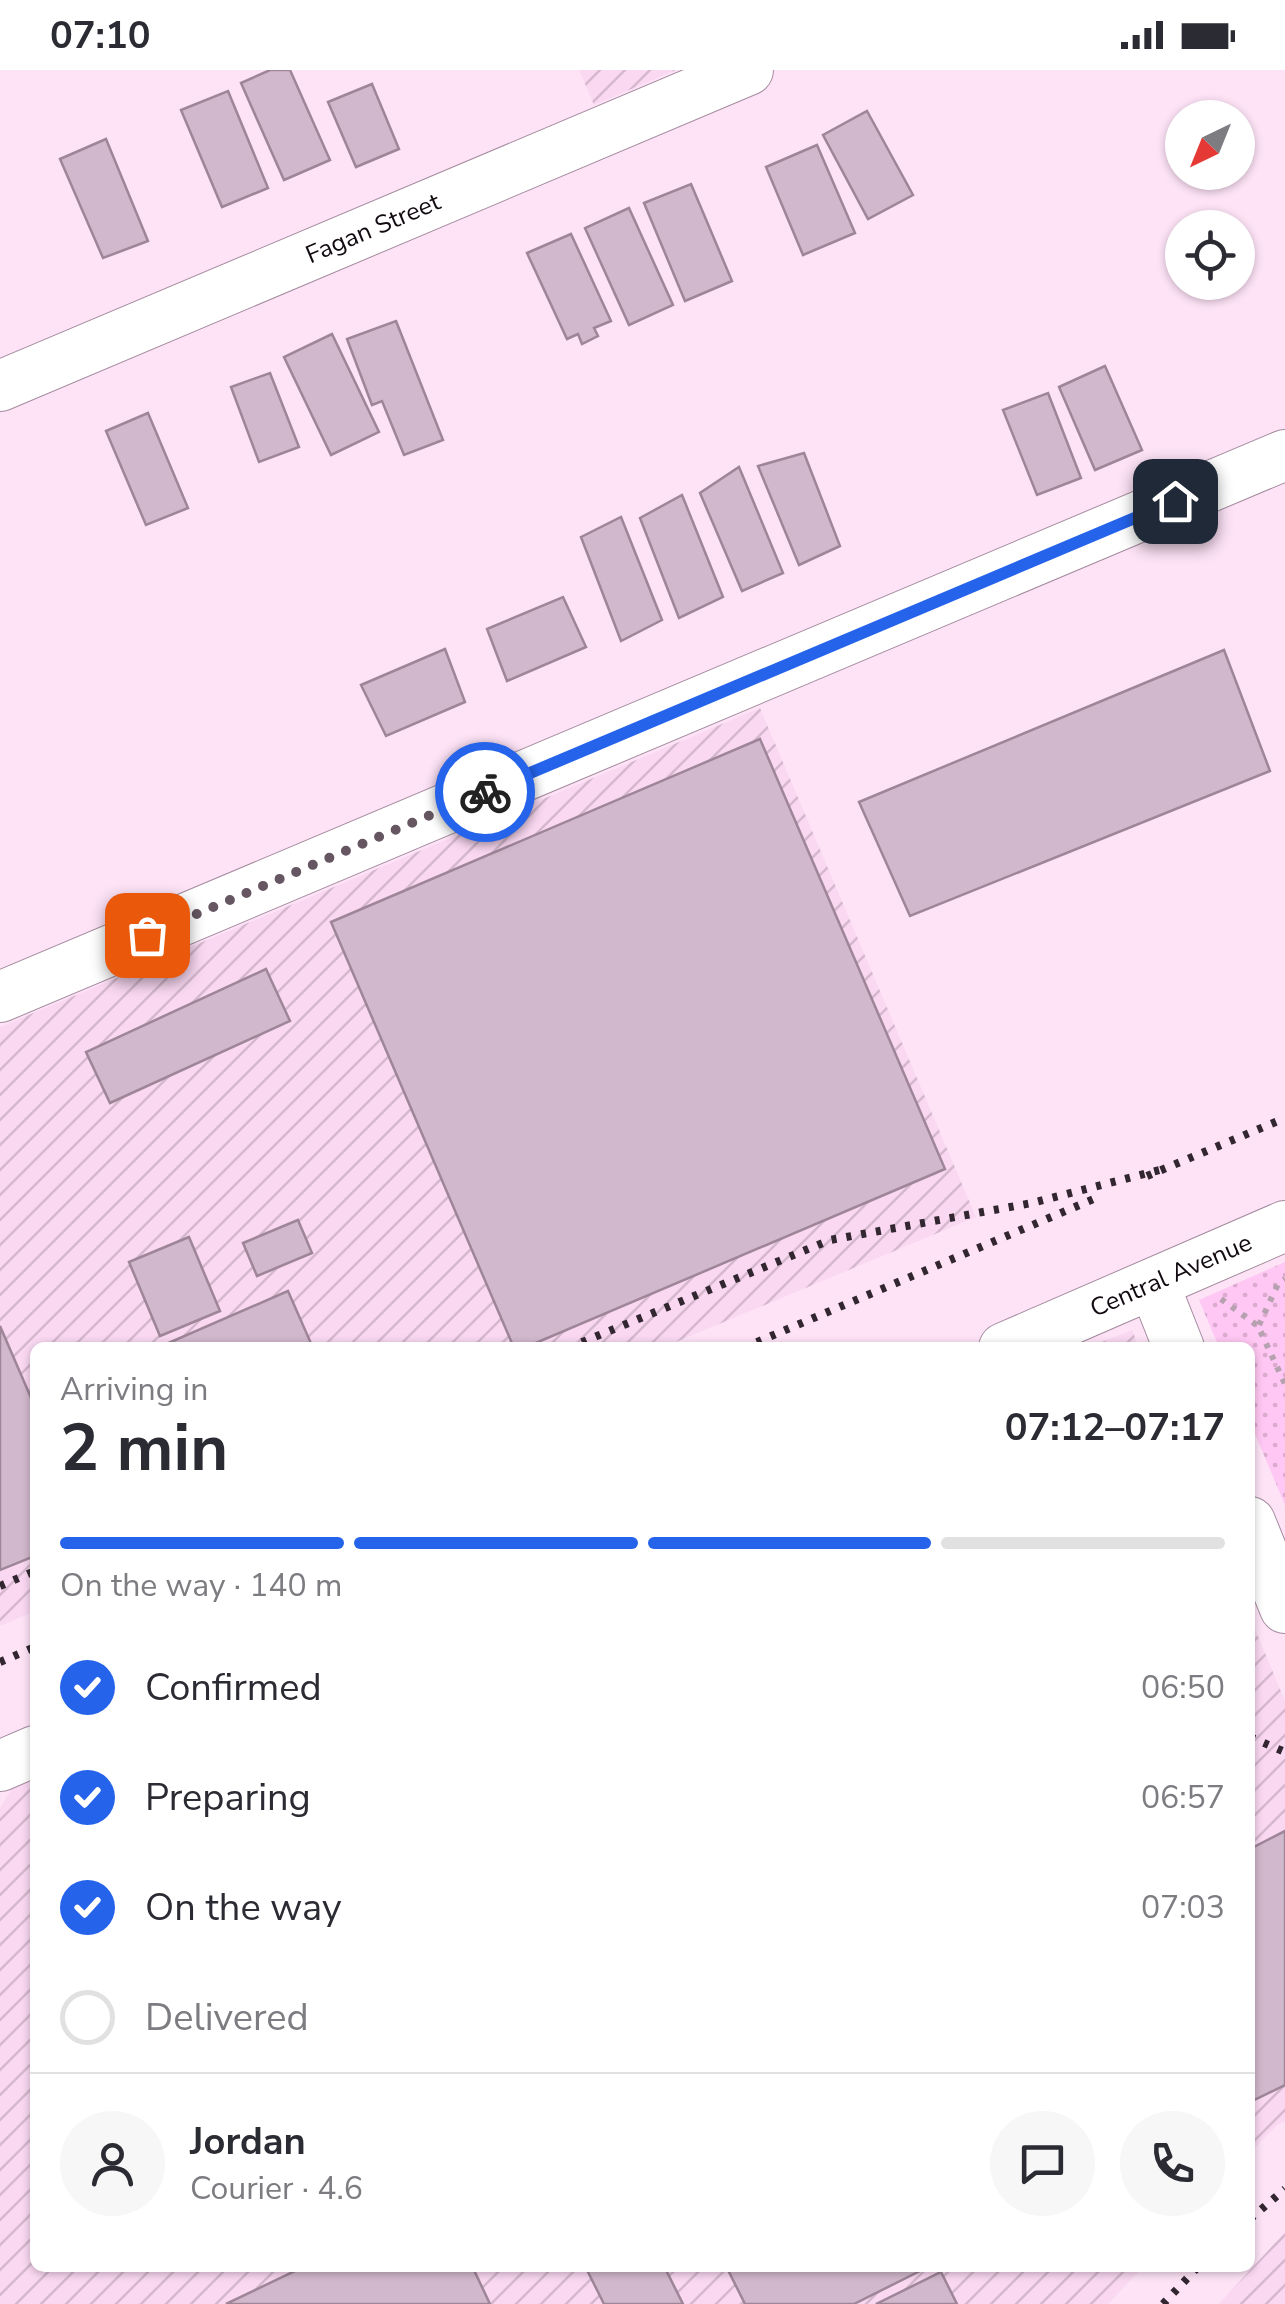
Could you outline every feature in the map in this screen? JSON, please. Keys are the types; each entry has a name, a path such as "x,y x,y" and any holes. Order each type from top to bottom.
{"street":[{"name":"Fagan Street","path":"0,386 748,70"},
{"path":"0,997 1285,455"},
{"name":"Central Avenue","path":"1018,1342 1285,1226"},
{"path":"1169,1278 1178,1342"},
{"path":"1255,1534 1285,1608"},
{"path":"0,1766 30,1753"}],"path":[{"path":"1169,1278 1258,1326 1285,1384"},
{"path":"1258,1326 1278,1284 1285,1280"}],"shaded area":[{"path":"579,70 676,70 594,105"},
{"path":"760,708 976,1217 676,1342 30,1342 30,1613 0,1626 0,1027"},
{"path":"1285,1262 1285,1505 1255,1434 1255,1342 1217,1342 1199,1300"},
{"path":"1132,1330 1137,1342 1102,1342"},
{"path":"1255,1629 1285,1701 1285,2121 1255,2148"},
{"path":"30,1781 30,2272 1138,2272 1108,2304 0,2304 0,1808 12,1788"},
{"path":"1285,2232 1285,2304 1219,2304 1248,2272 1255,2272 1255,2265"}],"building":[{"path":"270,70 290,70 330,160 284,180 241,83"},
{"path":"372,84 399,149 356,167 328,102"},
{"path":"228,91 268,188 222,207 181,110"},
{"path":"867,111 913,195 868,219 823,135"},
{"path":"106,139 148,241 103,258 60,159"},
{"path":"817,145 855,233 803,255 766,167"},
{"path":"691,184 732,281 685,301 644,203"},
{"path":"629,208 673,305 629,325 585,228"},
{"path":"571,234 611,321 594,328 598,336 582,344 578,334 567,339 527,253"},
{"path":"396,321 443,440 404,455 382,401 372,405 347,339"},
{"path":"332,334 379,432 331,455 284,357"},
{"path":"1105,366 1142,450 1095,470 1059,387"},
{"path":"270,373 299,447 259,462 231,387"},
{"path":"1048,393 1081,478 1037,495 1003,410"},
{"path":"148,413 188,508 146,525 106,431"},
{"path":"804,453 840,546 799,565 758,466"},
{"path":"739,467 783,573 742,591 700,493"},
{"path":"682,495 723,597 679,618 640,518"},
{"path":"621,517 662,620 621,641 581,537"},
{"path":"563,597 586,647 507,681 487,629"},
{"path":"445,649 465,702 386,736 361,685"},
{"path":"1224,650 1270,771 910,916 859,802"},
{"path":"760,739 945,1169 538,1342 511,1342 331,922"},
{"path":"266,969 290,1021 110,1103 86,1052"},
{"path":"298,1220 312,1253 257,1276 243,1243"},
{"path":"189,1237 220,1311 160,1336 129,1262"},
{"path":"288,1291 310,1342 171,1342"},
{"path":"0,1326 30,1395 30,1558 0,1570"},
{"path":"1285,1831 1285,2085 1255,2100 1255,1846"},
{"path":"293,2272 475,2272 490,2304 226,2304"},
{"path":"588,2272 667,2272 683,2304 604,2304"},
{"path":"729,2272 918,2272 854,2304 745,2304"},
{"path":"941,2272 957,2304 876,2304"}],"railway":[{"path":"1147,1176 1285,1118"},
{"path":"583,1342 830,1240 1032,1203 1160,1170"},
{"path":"757,1342 1096,1198"},
{"path":"0,1586 30,1573"},
{"path":"0,1662 30,1649"},
{"path":"1255,1739 1285,1752"},
{"path":"1255,2215 1285,2189"},
{"path":"1163,2304 1193,2272"}],"way so far":[{"path":"147,935 485,792"}],"route":[{"path":"485,792 1175,501"}]}
